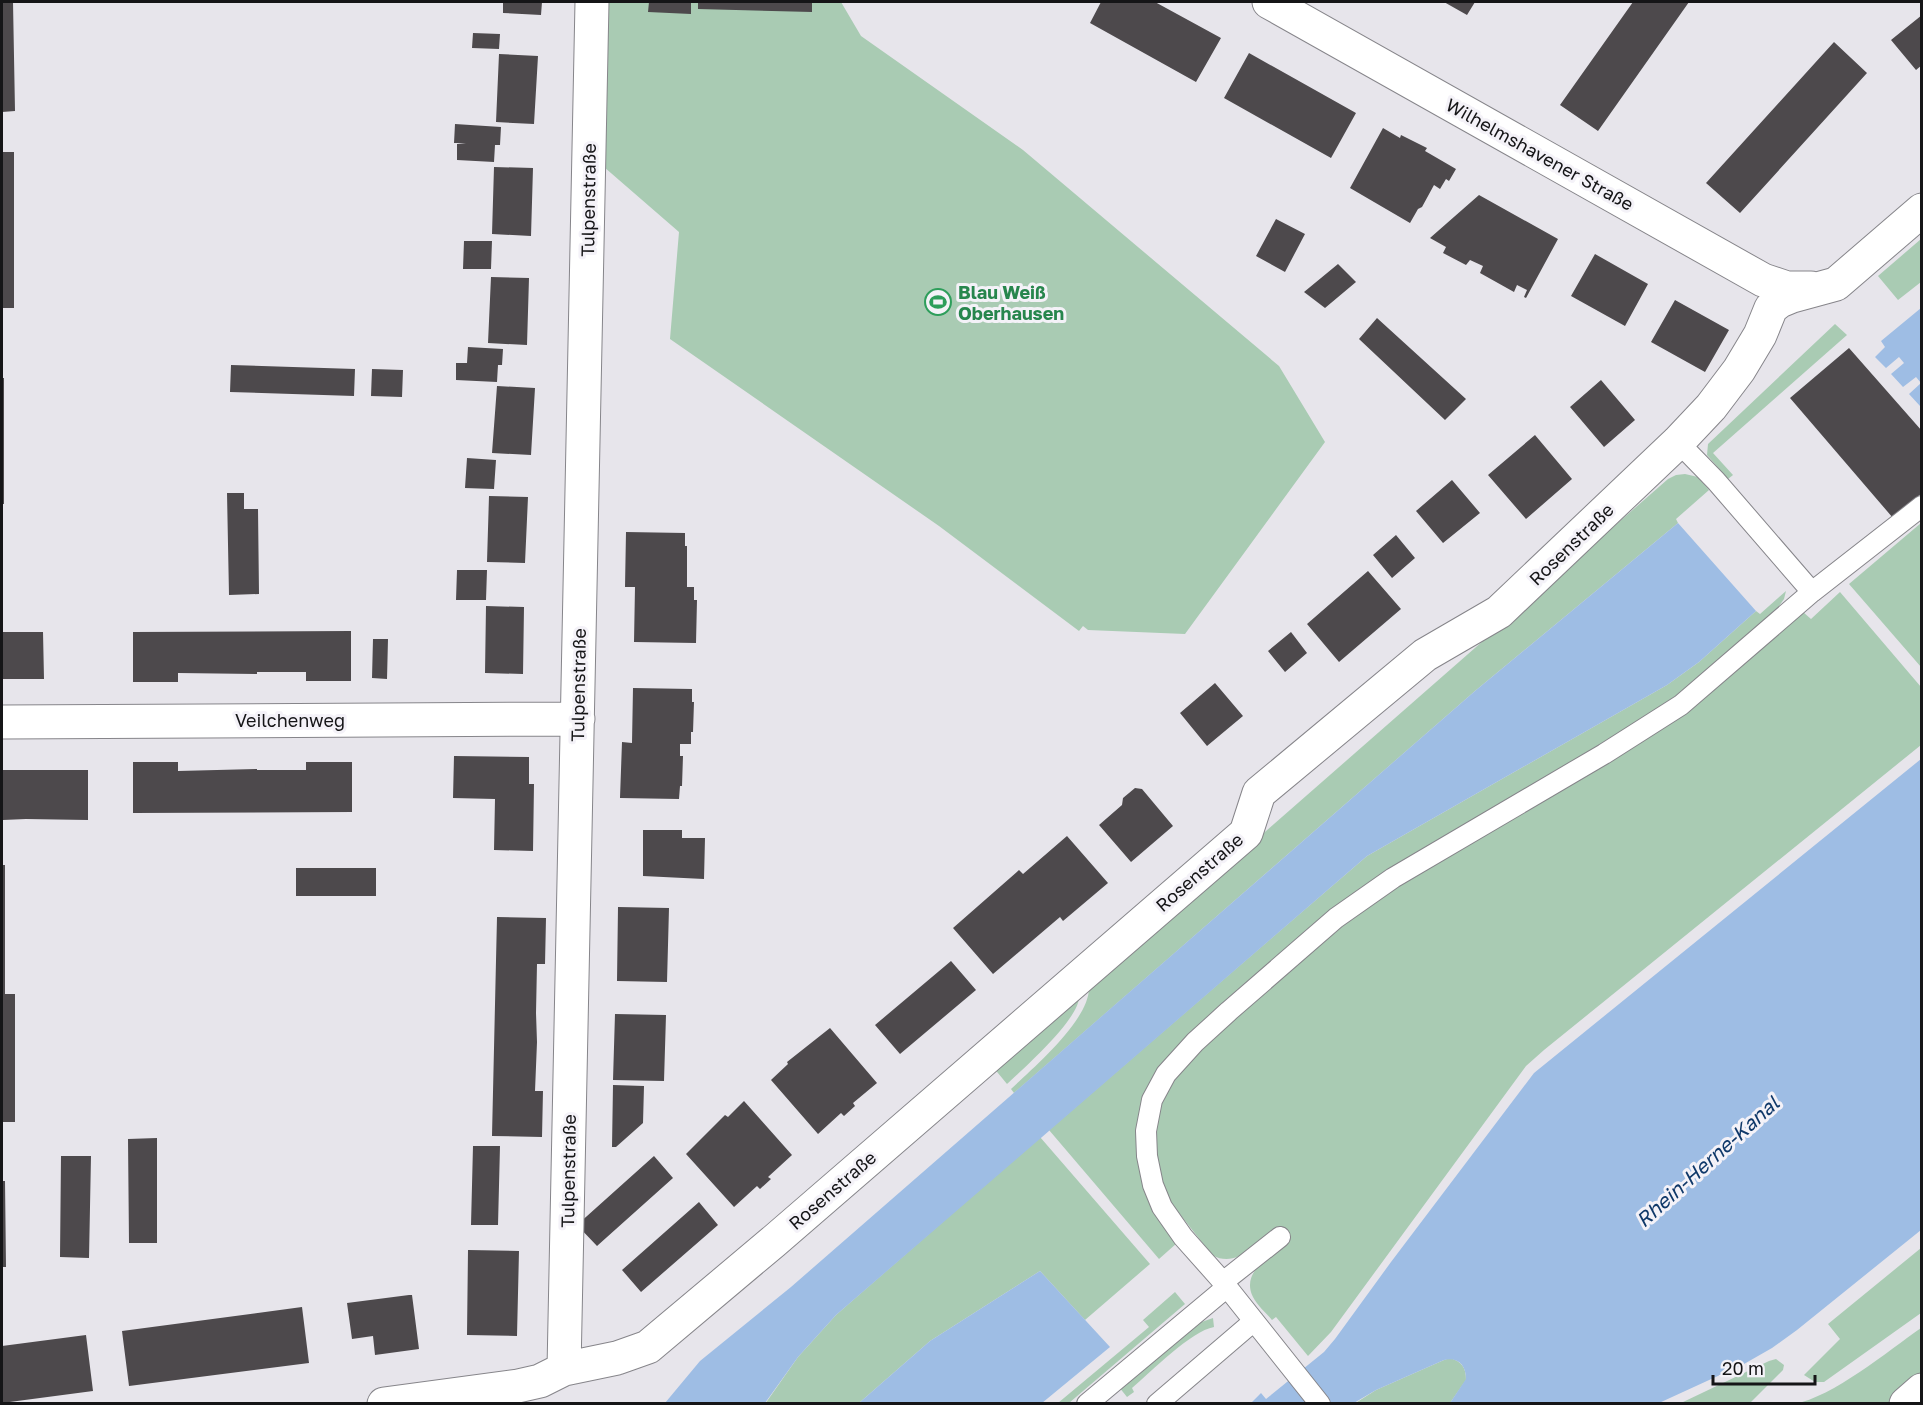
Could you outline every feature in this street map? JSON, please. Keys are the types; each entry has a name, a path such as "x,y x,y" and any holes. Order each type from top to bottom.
{"street":[{"name":"Tulpenstraße","path":"564,1369 592,2"},
{"name":"Wilhelmshavener Straße","path":"1269,2 1763,280 1787,288 1817,288"},
{"name":"Rosenstraße","path":"384,1404 518,1386 540,1381 564,1369 617,1358 648,1347 773,1242 1246,833 1259,793 1425,655 1499,612 1678,442 1710,407 1739,370 1760,335 1771,308 1780,301 1836,284 1922,210"},
{"name":"Veilchenweg","path":"2,722 578,719"},
{"path":"1906,1404 1922,1390"}],"lane":[{"path":"1678,442 1716,481 1812,592"},
{"path":"1320,1404 1162,1207 1153,1185 1147,1156 1146,1131 1152,1100 1166,1074 1220,1019 1336,918 1393,878 1604,754 1681,705 1812,592 1922,506"},
{"path":"1087,1404 1280,1236"},
{"path":"1157,1404 1254,1322"}],"green space":[{"name":"Blau Weiß Oberhausen","path":"592,2 841,2 861,36 1023,150 1279,366 1325,442 1185,634 1088,630 1083,626 1079,631 939,526 670,339 679,232 589,154"},
{"path":"1921,239 1921,282 1898,300 1878,276"},
{"path":"1835,324 1847,335 1713,453 1733,475 1728,479 1707,455 1708,444"},
{"path":"1685,474 1698,477 1709,490 1676,519 1678,523 1475,691 1014,1093 1011,1089 1046,1056 1071,1028 1087,999 1089,986 1668,479"},
{"path":"1921,523 1921,667 1849,584"},
{"path":"1786,591 1777,609 1673,698 1599,746 1386,871 1328,913 1190,1036 1138,1157 1144,1188 1154,1210 1177,1243 1159,1259 1049,1130 1367,856 1667,685 1699,662 1756,611 1760,614"},
{"path":"1840,592 1921,687 1921,745 1526,1066 1331,1332 1308,1356 1276,1317 1272,1320 1259,1306 1250,1288 1254,1272 1267,1258 1289,1242 1279,1227 1248,1252 1231,1259 1222,1259 1212,1255 1171,1203 1162,1181 1156,1156 1156,1131 1162,1103 1173,1082 1202,1049 1263,992 1343,926 1396,888 1608,763 1685,713 1803,612 1811,619"},
{"path":"1079,995 1077,1005 1062,1029 1007,1084 993,1067"},
{"path":"1040,1137 1150,1264 1085,1320 1040,1271 930,1341 859,1403 765,1404 798,1357 836,1315"},
{"path":"1921,1248 1921,1313 1824,1382 1815,1382 1804,1375 1840,1339 1828,1324"},
{"path":"1175,1292 1185,1304 1069,1403 1058,1403 1149,1327 1143,1320"},
{"path":"1213,1318 1214,1327 1194,1336 1172,1353 1132,1388 1134,1392 1127,1397 1119,1387 1193,1325"},
{"path":"1921,1328 1921,1377 1891,1403 1794,1404 1809,1400 1843,1383"},
{"path":"1450,1358 1458,1361 1462,1366 1466,1380 1450,1403 1354,1404 1376,1390"},
{"path":"1776,1359 1784,1365 1783,1370 1750,1403 1681,1403 1769,1361"}],"water":[{"path":"1921,308 1922,405 1920,406 1909,394 1921,383 1916,377 1903,387 1891,374 1904,363 1899,357 1886,368 1875,357 1885,347 1881,341"},
{"path":"1678,523 1756,611 1699,662 1667,685 1367,856 836,1315 798,1357 765,1403 665,1403 700,1361 791,1287 1475,691"},
{"name":"Rhein-Herne-Kanal","path":"1921,759 1921,1230 1772,1348 1744,1364 1659,1403 1450,1403 1466,1379 1463,1366 1449,1359 1376,1390 1354,1403 1250,1404 1261,1393 1266,1399 1324,1352 1534,1073"},
{"path":"1040,1271 1110,1347 1042,1403 859,1403 930,1341"}],"building":[{"path":"2,2 13,2 15,111 2,112"},
{"path":"503,2 542,2 541,15 503,13"},
{"path":"649,2 691,2 691,14 648,12"},
{"path":"698,2 812,2 812,12 698,9"},
{"path":"1101,2 1155,2 1221,38 1196,82 1090,23"},
{"path":"1444,2 1475,2 1467,15"},
{"path":"1633,2 1689,2 1598,131 1560,105"},
{"path":"1922,15 1922,65 1916,70 1891,40"},
{"path":"473,33 500,34 499,49 472,48"},
{"path":"1834,42 1867,73 1740,213 1706,183"},
{"path":"1249,53 1356,113 1331,158 1224,98"},
{"path":"499,54 538,56 534,124 496,122"},
{"path":"455,124 501,127 500,145 495,145 494,162 457,160 457,144 466,143 454,143"},
{"path":"1383,128 1400,138 1401,135 1427,148 1425,151 1456,169 1449,181 1446,179 1440,189 1434,185 1410,223 1350,188"},
{"path":"2,152 14,152 14,308 2,308"},
{"path":"494,167 533,168 531,236 492,234"},
{"path":"1479,195 1558,239 1526,298 1524,297 1527,290 1517,285 1514,292 1480,273 1483,266 1470,260 1466,265 1443,253 1446,247 1430,238"},
{"path":"1276,219 1305,234 1285,272 1256,256"},
{"path":"464,241 492,241 491,269 463,269"},
{"path":"1595,254 1648,284 1625,326 1571,296"},
{"path":"1338,264 1356,282 1325,308 1304,292"},
{"path":"491,277 529,278 527,345 488,343"},
{"path":"1675,300 1729,330 1705,372 1651,342"},
{"path":"1377,318 1466,399 1445,420 1359,339"},
{"path":"468,347 503,349 502,365 498,365 497,382 456,380 456,363 467,363"},
{"path":"1849,348 1922,431 1922,493 1893,518 1790,398"},
{"path":"231,365 355,369 354,396 230,392"},
{"path":"372,369 403,370 402,397 371,396"},
{"path":"2,378 4,378 4,504 2,504"},
{"path":"1601,380 1635,420 1604,447 1570,407"},
{"path":"497,386 535,388 531,455 492,453"},
{"path":"1535,435 1572,479 1526,519 1488,475"},
{"path":"467,458 496,460 494,489 465,488"},
{"path":"1452,480 1480,513 1443,543 1416,511"},
{"path":"227,493 244,493 244,509 258,509 259,594 229,595"},
{"path":"489,496 528,497 525,563 487,562"},
{"path":"626,532 685,533 687,587 694,587 694,600 697,600 696,643 634,642 635,587 625,587"},
{"path":"1396,535 1415,558 1392,578 1373,555"},
{"path":"457,570 487,570 486,600 456,600"},
{"path":"1368,571 1401,609 1339,662 1307,624"},
{"path":"486,606 524,607 523,674 485,673"},
{"path":"351,631 351,681 306,681 306,672 257,672 257,674 178,673 178,682 133,682 133,632"},
{"path":"2,632 43,632 44,679 2,679"},
{"path":"1291,632 1307,653 1285,672 1268,651"},
{"path":"373,639 388,639 387,679 372,678"},
{"path":"1215,683 1243,716 1207,746 1180,713"},
{"path":"633,688 692,689 693,732 691,732 691,744 680,744 680,756 683,756 679,799 620,798 622,742 632,743"},
{"path":"454,756 529,757 529,784 534,784 533,851 494,850 495,799 453,798"},
{"path":"133,762 178,762 178,771 306,770 306,762 352,762 352,812 133,813"},
{"path":"3,770 88,770 88,820 3,820"},
{"path":"1135,788 1142,789 1173,826 1131,862 1099,825 1122,805 1123,798"},
{"path":"643,830 682,830 682,838 705,838 704,879 643,876"},
{"path":"1067,836 1108,883 1063,921 1060,917 993,974 953,928 1019,870 1023,874"},
{"path":"2,865 5,865 5,994 15,994 15,1122 2,1122"},
{"path":"296,868 376,868 376,896 296,896"},
{"path":"618,907 669,908 667,982 617,981"},
{"path":"497,917 546,918 545,964 537,964 536,1013 535,1091 543,1091 542,1137 492,1136"},
{"path":"951,961 976,990 900,1054 875,1025"},
{"path":"615,1014 666,1015 664,1081 613,1080"},
{"path":"830,1028 877,1083 853,1103 855,1106 844,1116 841,1113 818,1134 771,1080 788,1064 787,1062"},
{"path":"613,1085 644,1086 643,1123 616,1147 612,1147"},
{"path":"744,1101 792,1155 768,1177 771,1179 760,1189 757,1186 734,1207 686,1154 725,1115 728,1117"},
{"path":"157,1138 157,1243 129,1243 128,1139"},
{"path":"473,1146 500,1146 498,1225 471,1225"},
{"path":"61,1156 91,1156 89,1258 60,1257"},
{"path":"654,1156 673,1178 597,1246 577,1225"},
{"path":"2,1181 5,1181 6,1267 2,1267"},
{"path":"699,1202 718,1225 641,1292 622,1270"},
{"path":"468,1250 519,1251 517,1336 467,1335"},
{"path":"412,1295 419,1349 375,1355 373,1336 352,1339 347,1303"},
{"path":"302,1307 309,1363 129,1386 122,1331"},
{"path":"86,1335 93,1391 2,1403 2,1346"}],"place":[{"name":"Blau Weiß Oberhausen","path":"938,302"}]}
